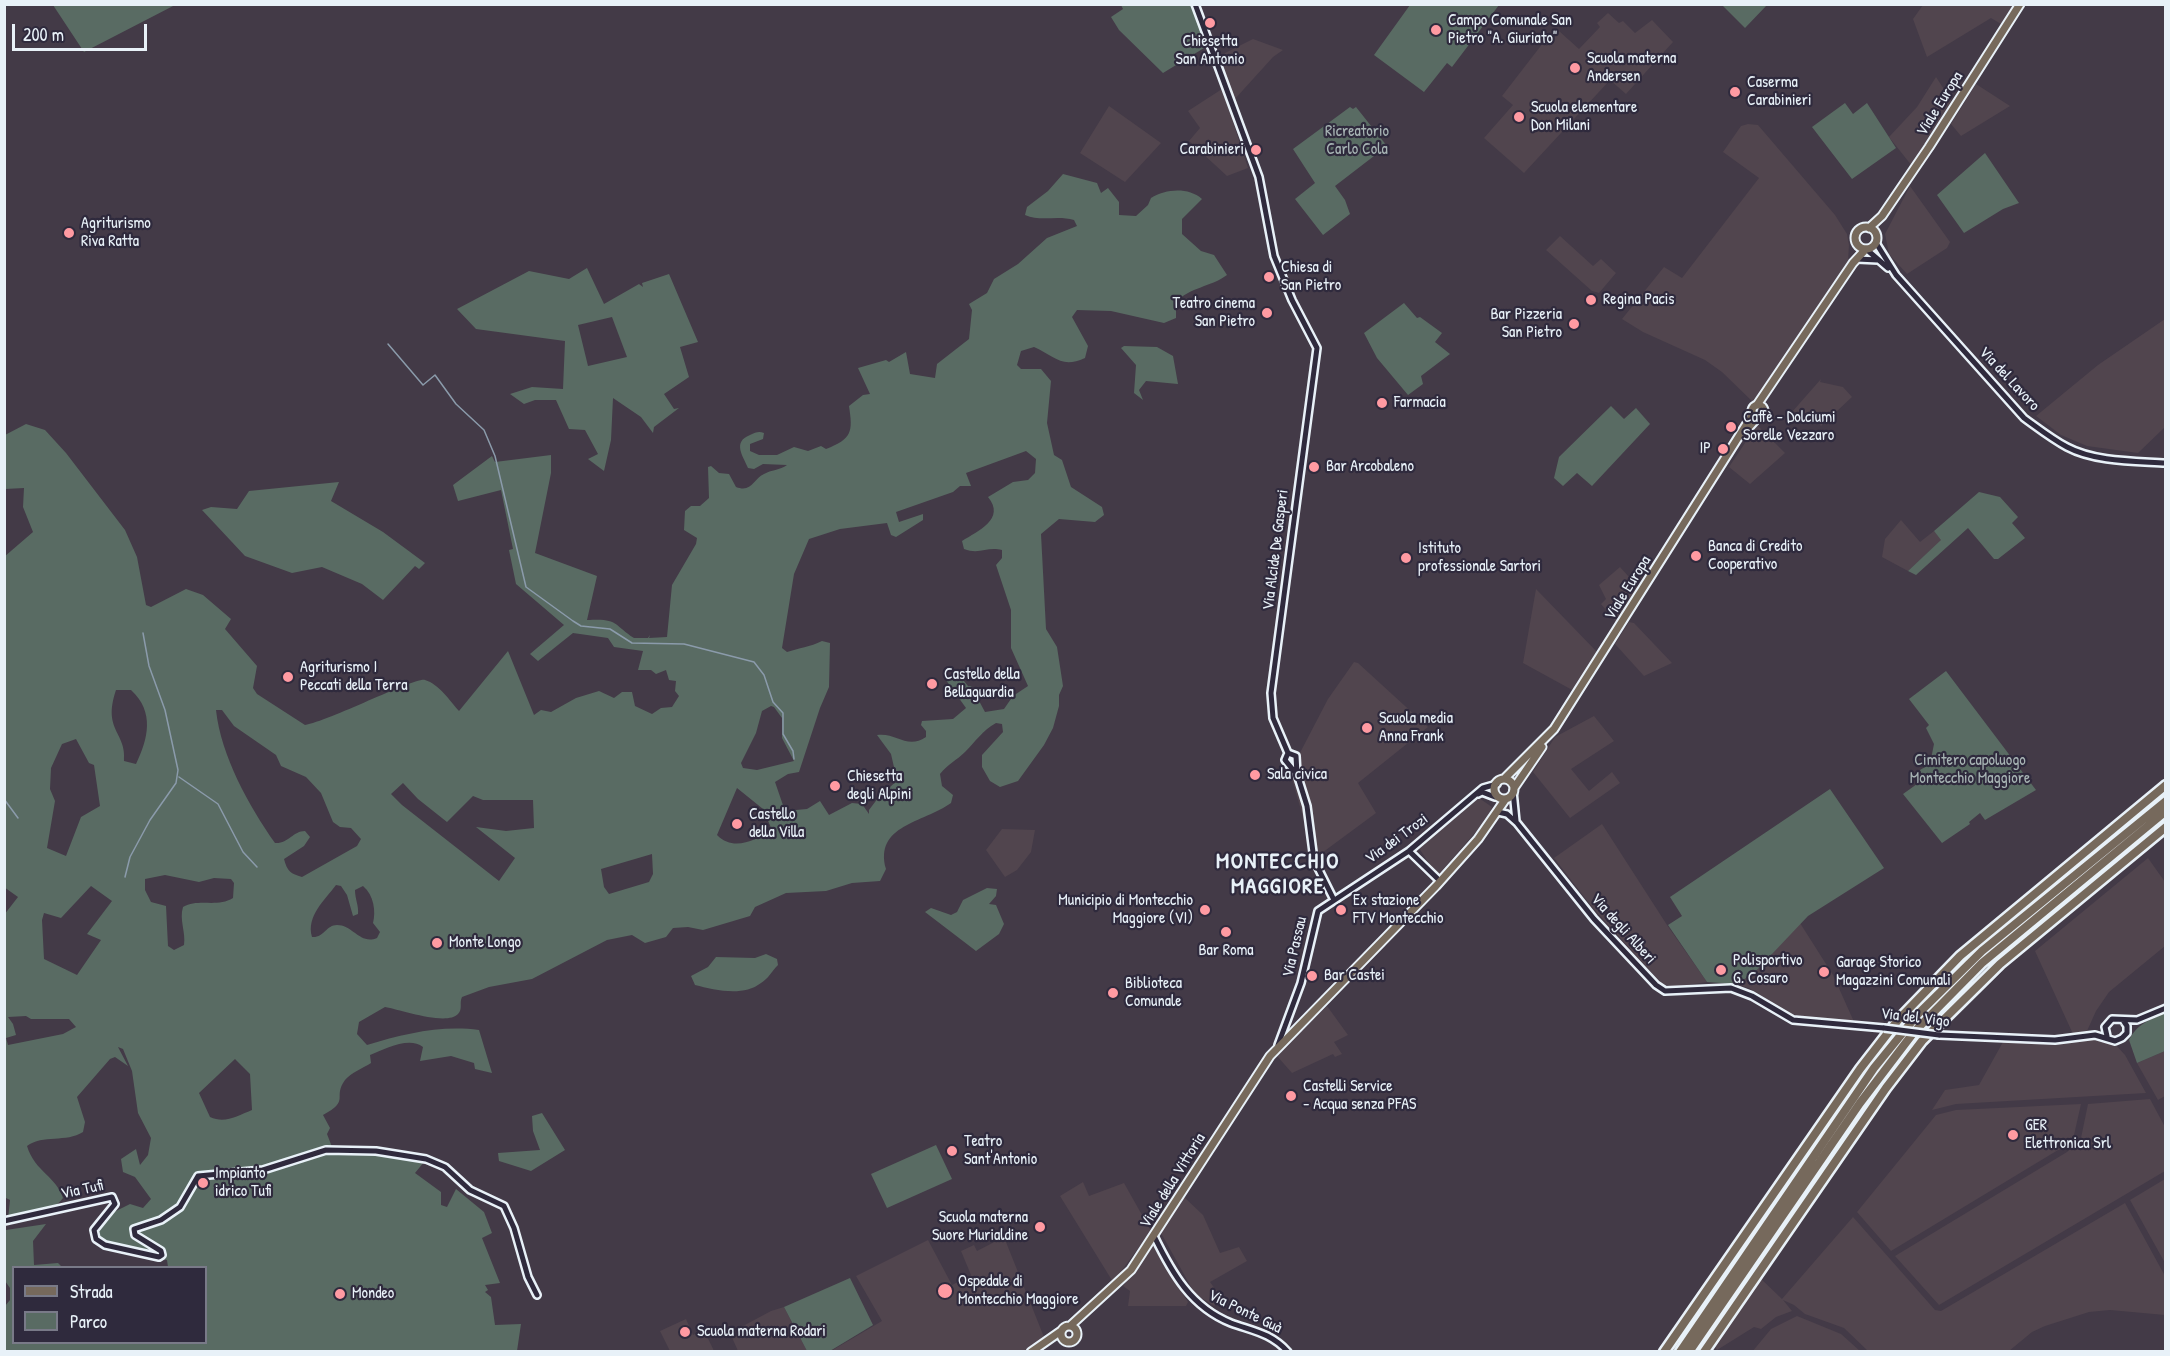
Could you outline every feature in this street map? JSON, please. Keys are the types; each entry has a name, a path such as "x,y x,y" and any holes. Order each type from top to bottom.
{"highway":[{"path":"1664,1352 1860,1069 1905,1012 1960,956 2166,785"},
{"path":"1680,1352 1865,1081 1913,1019 1982,951 2166,801"},
{"path":"1689,1352 1866,1094 1920,1025 1983,963 2166,811"},
{"path":"1704,1352 1886,1088 1922,1041 1977,984 2166,827"}],"main road":[{"name":"Viale Europa","path":"1869,228 1882,216 2020,4"},
{"name":"Viale Europa","path":"1876,239 1882,216"},
{"path":"1761,407 1753,409 1755,416 1763,415 1761,407 1781,373 1854,261 1876,239 1869,228 1858,231 1854,261"},
{"path":"1856,243 1866,249"},
{"name":"Viale Europa","path":"1276,1049 1418,905 1496,814 1755,416"},
{"name":"Viale Europa","path":"1497,784 1546,740"},
{"path":"1505,778 1511,781 1514,789"},
{"path":"1496,814 1497,784"},
{"path":"1495,797 1506,800"},
{"name":"Viale Europa","path":"1418,905 1458,861"},
{"name":"Viale della Vittoria","path":"1033,1350 1070,1326 1124,1278 1276,1049"},
{"path":"1033,1350 1051,1341 1073,1341 1080,1316"},
{"path":"1070,1326 1077,1332"},
{"path":"1061,1331 1061,1337 1065,1342"}],"street":[{"name":"Via Alcide De Gasperi","path":"1195,4 1260,177 1274,256 1290,295 1317,348 1271,693 1273,718 1288,753"},
{"name":"Via del Lavoro","path":"1876,239 1896,275"},
{"name":"Via del Lavoro","path":"1866,249 1896,275 2024,418 2043,432 2069,448 2088,454 2166,463"},
{"path":"1854,261 1879,260"},
{"path":"1297,774 1285,758 1288,753 1294,754 1297,774 1307,806 1314,860 1334,900"},
{"path":"1288,764 1295,762"},
{"name":"Via dei Trozi","path":"1334,900 1409,851 1483,788 1497,784"},
{"path":"1514,789 1517,823"},
{"path":"1474,796 1482,792 1495,797"},
{"path":"1506,800 1515,807"},
{"name":"Via degli Alberi","path":"1496,814 1507,814 1517,823 1594,919 1656,985 1674,992 1716,988 1739,990"},
{"path":"1409,851 1440,881"},
{"name":"Via Passau","path":"1276,1049 1295,1002 1308,960 1316,914 1334,900"},
{"name":"Via del Vigo","path":"1739,990 1792,1020 1939,1035 2055,1040 2095,1035 2108,1038"},
{"path":"2095,1035 2112,1019 2137,1020 2166,1008"},
{"path":"2122,1020 2127,1026 2127,1033"},
{"path":"2106,1023 2105,1031 2108,1038 2119,1040 2137,1020"},
{"name":"Via Tufi","path":"4,1221 112,1197 115,1203 94,1230 96,1239 105,1245 159,1257 162,1254 161,1251 135,1235 134,1229 168,1216 184,1202 195,1178 214,1173 263,1170 326,1150 381,1152 418,1157 439,1164 468,1188 504,1206 514,1228 528,1277 537,1295"},
{"name":"Via Ponte Guà","path":"1154,1236 1183,1288 1203,1309 1230,1322 1262,1332 1288,1352"}],"shaded area":[{"path":"2011,4 2013,6 2001,24 1991,18 1927,57 1913,19 1923,5"},
{"path":"1608,13 1619,23 1623,21 1635,33 1652,20 1673,42 1626,94 1610,80 1524,173 1484,138 1513,105 1502,96 1543,43 1547,46 1559,31 1579,49 1600,27 1597,23"},
{"path":"1253,39 1283,50 1273,57 1234,100 1217,57"},
{"path":"1936,77 1953,103 1912,166 1889,137 1917,107"},
{"path":"1976,84 2010,106 1961,136 1951,124"},
{"path":"1222,89 1248,168 1227,176 1189,141 1200,128 1188,111"},
{"path":"1109,106 1161,143 1125,182 1080,153"},
{"path":"1758,125 1835,215 1847,234 1849,245 1848,261 1754,403 1722,372 1705,360 1643,332 1622,319 1664,267 1682,278 1759,178 1723,152 1741,126"},
{"path":"1910,186 1950,242 1947,248 1907,274 1889,254 1885,234"},
{"path":"1560,236 1593,266 1601,259 1616,273 1599,293 1592,291 1546,250"},
{"path":"2165,319 2165,427 2138,453 2087,446 2061,435 2036,416 2098,365"},
{"path":"1821,379 1820,382 1843,387 1852,397 1821,426 1809,413 1800,421 1792,412"},
{"path":"1757,425 1785,453 1750,484 1729,467"},
{"path":"1901,520 1920,542 1934,531 1942,540 1908,571 1882,557 1885,539"},
{"path":"1620,567 1639,588 1617,623 1601,604 1606,599 1599,585"},
{"path":"1536,589 1598,653 1574,691 1523,663"},
{"path":"1629,622 1634,623 1672,663 1644,676 1615,644"},
{"path":"1354,662 1358,663 1428,727 1358,783 1376,813 1311,861 1305,824 1290,772 1328,699"},
{"path":"1594,716 1614,741 1571,769 1589,791 1612,772 1620,783 1570,818 1533,772 1555,737"},
{"path":"1479,798 1492,807 1488,818 1437,876 1419,848"},
{"path":"1602,824 1707,982 1673,987 1662,984 1592,907 1554,858"},
{"path":"1002,829 1035,830 1031,852 1017,870 1005,877 986,850"},
{"path":"2148,858 2165,882 2165,946 2109,992 2096,1011 2087,1031 2073,1034 2035,951"},
{"path":"1800,923 1833,975 1855,1024 1790,1014 1749,988 1736,984 1755,972"},
{"path":"1327,1006 1348,1035 1334,1042 1342,1054 1335,1057 1333,1054 1292,1073 1277,1056"},
{"path":"2094,1037 2113,1042 2125,1055 2146,1093 1956,1104 1932,1110 1945,1090 1979,1085 2003,1042 2064,1042"},
{"path":"2165,1051 2165,1096 2158,1100 2137,1063"},
{"path":"2150,1099 2165,1127 2165,1171 1939,1305 1895,1256 2067,1152 2081,1138 2088,1104"},
{"path":"2081,1104 2074,1135 2063,1147 1891,1251 1857,1212 1936,1115 1956,1110"},
{"path":"2165,1179 2165,1263 2130,1200"},
{"path":"1083,1182 1089,1196 1124,1183 1151,1231 1113,1282 1060,1196"},
{"path":"1184,1197 1203,1215 1220,1253 1239,1247 1247,1261 1210,1282 1223,1300 1214,1306 1195,1294 1161,1233"},
{"path":"2125,1203 2165,1276 2165,1315 2110,1310 2089,1312 2032,1332 2009,1351 1868,1351 1844,1328 1805,1314 1783,1300 1792,1311 1776,1317 1761,1329 1754,1327 1717,1350 1713,1343 1757,1275 1782,1299 1853,1217 1935,1310 1941,1311"},
{"name":"Ospedale di Montecchio Maggiore","path":"1004,1237 1044,1337 1024,1351 831,1351 882,1321 856,1276 928,1240 952,1285 971,1275 961,1251 974,1245 977,1251"},
{"path":"1153,1246 1188,1302 1186,1306 1128,1306 1130,1291 1123,1286"},
{"path":"784,1307 807,1351 738,1351 730,1333 771,1311"},
{"path":"1797,1316 1841,1334 1860,1351 1752,1352 1771,1329"},
{"path":"686,1319 693,1335 704,1330 714,1351 670,1351 660,1331"}],"green space":[{"path":"53,5 175,5 84,52"},
{"path":"1121,5 1193,5 1209,45 1163,73 1119,30 1111,17 1123,9"},
{"name":"Campo Comunale San Pietro \"A. Giuriato\"","path":"1410,5 1499,5 1452,67 1447,63 1424,92 1374,55"},
{"path":"1722,5 1767,5 1745,28"},
{"path":"1845,103 1853,114 1867,103 1896,148 1852,179 1812,127"},
{"name":"Ricreatorio Carlo Cola","path":"1350,107 1353,109 1356,107 1387,146 1335,186 1345,200 1350,214 1323,235 1295,199 1315,183 1293,149"},
{"path":"1985,153 2019,203 2003,209 1964,233 1937,195"},
{"path":"1063,174 1097,183 1101,193 1108,188 1119,202 1119,215 1136,216 1148,205 1151,198 1170,191 1184,191 1196,195 1202,199 1182,219 1182,234 1201,251 1214,255 1227,275 1182,297 1176,302 1176,318 1164,323 1111,311 1077,310 1072,317 1088,346 1085,358 1077,361 1064,362 1034,347 1021,351 1017,365 1021,369 1041,369 1051,381 1047,423 1054,455 1062,460 1071,487 1102,507 1104,515 1095,522 1059,519 1041,534 1046,629 1057,647 1063,686 1059,695 1059,706 1053,728 1044,745 1018,781 1000,787 990,781 982,767 982,755 1003,732 1002,724 996,723 940,774 942,786 953,795 951,803 904,827 887,843 884,854 886,869 880,881 852,883 826,891 786,893 755,907 750,916 703,930 688,927 673,928 666,937 645,943 632,935 607,940 532,979 489,987 462,997 458,1014 452,1017 434,1018 385,1007 359,1022 357,1034 367,1045 395,1037 436,1030 479,1030 492,1073 475,1069 474,1063 451,1056 420,1061 423,1047 404,1043 370,1055 371,1063 345,1080 341,1086 339,1102 323,1115 330,1128 327,1134 332,1147 330,1148 377,1153 424,1162 415,1173 441,1192 441,1205 447,1207 456,1189 484,1212 492,1233 482,1238 500,1283 485,1285 488,1290 485,1292 491,1297 495,1325 521,1324 517,1351 5,1351 5,1306 10,1300 10,1288 5,1281 6,1230 46,1224 33,1241 34,1265 58,1263 61,1266 12,1266 12,1344 207,1344 207,1266 168,1266 167,1260 105,1248 94,1238 93,1227 102,1218 130,1204 143,1208 151,1199 135,1177 123,1172 121,1159 136,1149 140,1165 148,1155 151,1138 138,1113 132,1071 123,1049 118,1047 128,1066 115,1057 110,1059 77,1097 85,1122 83,1132 69,1137 40,1140 27,1146 35,1162 56,1184 63,1198 46,1211 8,1219 10,1200 4,1197 4,915 18,897 4,887 4,557 33,532 23,507 24,488 5,489 5,435 26,424 45,430 66,453 125,530 137,557 146,605 151,607 186,589 203,595 231,619 225,629 257,666 253,688 257,694 305,725 333,716 406,685 425,680 440,689 459,711 508,651 534,715 541,710 551,712 576,698 599,691 614,698 622,692 632,692 635,706 652,714 661,708 672,707 679,696 675,691 676,681 669,680 666,670 656,674 651,670 638,670 643,651 614,647 608,638 573,633 538,661 530,654 564,625 516,584 509,550 513,549 501,490 458,501 453,485 492,456 495,462 551,455 551,473 535,553 597,576 587,620 610,621 634,638 648,638 650,635 649,638 667,637 672,585 696,544 697,538 684,530 685,511 691,506 700,506 709,498 708,467 711,466 719,473 729,474 736,487 746,488 760,476 787,465 763,464 754,469 748,468 740,445 741,441 750,435 757,432 764,433 763,439 750,444 750,451 759,455 777,455 794,447 808,451 821,446 826,449 841,442 849,434 851,422 849,406 863,395 870,394 858,368 886,360 889,362 906,352 910,374 935,378 937,364 969,339 972,310 969,304 987,293 994,279 1018,264 1047,238 1077,226 1074,220 1025,215 1027,207 1048,191","holes":["1026,451 1036,459 1035,473 1028,480 1013,482 988,497 993,505 992,518 982,528 962,541 964,549 970,551 1002,550 1002,558 996,565 1011,610 1011,648 1028,686 1013,696 1004,709 985,712 971,686 968,686 960,676 943,676 966,708 953,719 922,721 921,725 926,731 926,737 919,741 913,742 877,735 891,754 896,776 901,777 878,798 869,810 869,814 862,804 852,803 829,815 820,801 807,809 785,811 775,782 788,774 799,772 829,687 830,643 822,641 787,652 782,648 794,574 809,539 840,529 887,523 891,535 896,537 923,520 923,514 899,522 896,512 953,492 960,486 971,486 966,473","116,690 131,690 144,707 146,735 136,764 124,761 122,743 113,723 112,704","771,706 774,707 782,718 782,738 794,761 757,770 743,768 741,763 756,733 762,711","216,710 222,710 234,726 276,755 281,766 306,777 321,793 333,822 340,827 351,828 361,839 357,846 302,877 292,873 284,859 304,846 310,837 305,831 283,842 275,843 246,797 224,745","76,739 89,763 94,765 100,806 81,817 66,856 47,848 55,801 50,789 51,768 62,744","403,783 418,799 447,822 473,796 483,800 533,800 534,828 506,831 476,827 515,858 499,881 391,794","737,788 763,809 772,830 744,843 730,843 717,835","652,854 653,874 649,882 609,894 604,887 601,869","165,875 199,882 214,878 231,879 234,883 233,898 227,901 195,903 183,907 184,945 174,950 168,946 166,906 151,902 145,890 145,879","336,885 341,886 347,895 353,916 358,914 355,890 363,886 367,890 373,904 373,923 380,932 377,938 366,939 348,928 337,925 330,927 319,936 312,937 314,915","91,886 112,901 87,934 101,940 77,975 44,959 42,920 44,913 61,918","26,1016 31,1019 69,1019 76,1027 63,1034 8,1045 6,1038 16,1035 8,1017","235,1059 250,1074 252,1110 236,1117 215,1119 210,1117 199,1093"]},
{"path":"587,268 604,304 639,284 643,287 642,283 669,274 698,342 680,347 689,377 664,394 674,409 679,408 654,427 653,433 641,417 613,398 611,440 604,471 588,459 598,454 585,430 569,429 556,400 535,400 524,404 510,394 532,387 563,389 565,341 476,329 457,309 529,271 569,279","holes":["612,317 627,357 588,366 578,325"]},
{"path":"1404,303 1417,318 1420,317 1442,333 1435,342 1450,354 1421,376 1423,384 1408,395 1377,358 1364,333"},
{"path":"1124,346 1157,347 1173,356 1178,384 1146,381 1139,390 1143,400 1134,393 1136,365 1121,348"},
{"path":"1611,406 1624,419 1636,408 1650,424 1592,486 1577,473 1563,486 1554,478 1559,457"},
{"path":"339,482 331,501 383,532 425,563 419,569 415,566 383,600 362,584 322,567 292,573 245,556 202,510 211,507 237,509 249,491"},
{"path":"1979,492 2000,497 2018,517 2012,523 2025,538 1998,559 1994,559 1968,528 1916,575 1908,571 1941,540 1934,531"},
{"name":"Cimitero capoluogo Montecchio Maggiore","path":"1946,671 2036,790 1985,820 1980,813 1969,822 1970,824 1942,843 1903,794 1924,779 1920,770 1930,764 1934,744 1926,728 1929,725 1909,699"},
{"path":"1830,789 1884,868 1808,916 1755,972 1743,980 1736,984 1707,982 1668,925 1682,916 1670,897"},
{"path":"987,888 997,889 996,896 989,904 996,905 1004,924 999,934 976,951 925,912 931,908 951,915 957,912 963,900"},
{"path":"766,954 777,959 778,965 763,981 746,990 729,991 695,985 691,976 708,967 716,957 755,958"},
{"path":"2165,1013 2165,1051 2137,1063 2129,1040 2140,1026"},
{"path":"542,1113 565,1150 531,1171 499,1161 498,1153 540,1150 533,1131 532,1116"},
{"path":"936,1145 952,1179 887,1208 871,1174"},
{"path":"850,1278 873,1325 830,1351 807,1351 784,1307"}],"waterway":[{"path":"388,344 423,385 435,375 456,404 484,430 495,456 526,587 581,626 610,629 632,643 684,644 754,662 764,675 773,702 783,713 783,734 793,751 794,759"},
{"path":"125,877 130,857 150,820 176,783 178,770 165,710 149,666 143,633"},
{"path":"179,777 218,804 243,852 257,867"},
{"path":"4,799 18,818"}],"place":[{"name":"Chiesetta San Antonio","path":"1210,23"},
{"name":"Campo Comunale San Pietro \"A. Giuriato\"","path":"1436,30"},
{"name":"Scuola materna Andersen","path":"1575,68"},
{"name":"Caserma Carabinieri","path":"1735,92"},
{"name":"Scuola elementare Don Milani","path":"1519,117"},
{"name":"Carabinieri","path":"1256,150"},
{"name":"Agriturismo Riva Ratta","path":"69,233"},
{"name":"Chiesa di San Pietro","path":"1269,277"},
{"name":"Regina Pacis","path":"1591,300"},
{"name":"Teatro cinema San Pietro","path":"1267,313"},
{"name":"Bar Pizzeria San Pietro","path":"1574,324"},
{"name":"Farmacia","path":"1382,403"},
{"name":"Caffè - Dolciumi Sorelle Vezzaro","path":"1731,427"},
{"name":"IP","path":"1723,449"},
{"name":"Bar Arcobaleno","path":"1314,467"},
{"name":"Banca di Credito Cooperativo","path":"1696,556"},
{"name":"Istituto professionale Sartori","path":"1406,558"},
{"name":"Agriturismo I Peccati della Terra","path":"288,677"},
{"name":"Castello della Bellaguardia","path":"932,684"},
{"name":"Scuola media Anna Frank","path":"1367,728"},
{"name":"Sala civica","path":"1255,775"},
{"name":"Chiesetta degli Alpini","path":"835,786"},
{"name":"Castello della Villa","path":"737,824"},
{"name":"Municipio di Montecchio Maggiore (VI)","path":"1205,910"},
{"name":"Ex stazione FTV Montecchio","path":"1341,910"},
{"name":"Bar Roma","path":"1226,932"},
{"name":"Monte Longo","path":"437,943"},
{"name":"Polisportivo G. Cosaro","path":"1721,970"},
{"name":"Garage Storico Magazzini Comunali","path":"1824,972"},
{"name":"Bar Castei","path":"1312,976"},
{"name":"Biblioteca Comunale","path":"1113,993"},
{"name":"Castelli Service - Acqua senza PFAS","path":"1291,1096"},
{"name":"GER Elettronica Srl","path":"2013,1135"},
{"name":"Teatro Sant'Antonio","path":"952,1151"},
{"name":"Impianto idrico Tufi","path":"203,1183"},
{"name":"Scuola materna Suore Murialdine","path":"1040,1227"},
{"name":"Ospedale di Montecchio Maggiore","path":"945,1291"},
{"name":"Mondeo","path":"340,1294"},
{"name":"Scuola materna Rodari","path":"685,1332"}],"district":[{"name":"MONTECCHIO MAGGIORE","path":"1278,874"}]}
